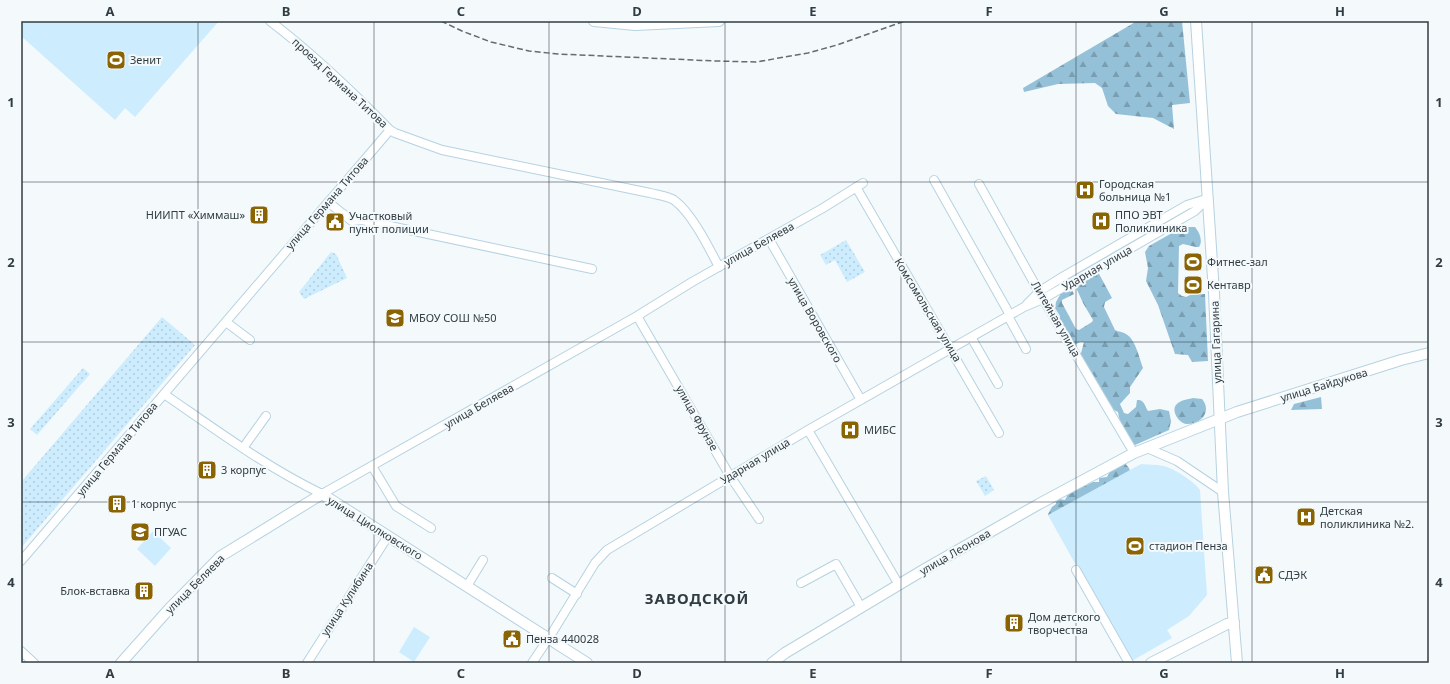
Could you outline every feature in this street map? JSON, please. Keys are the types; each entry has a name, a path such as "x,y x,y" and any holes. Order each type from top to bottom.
{"main road":[{"path":"594,21 635,25 719,21"},
{"name":"улица Гагарина","path":"1196,21 1214,293 1223,492 1238,663"},
{"name":"улица Байдукова","path":"1141,450 1219,419 1401,360 1429,353"},
{"name":"улица Леонова","path":"772,663 785,653 861,607 1020,515 1141,450"},
{"name":"улица Циолковского","path":"322,494 586,663"},
{"name":"улица Беляева","path":"121,663 221,556 322,494"},
{"path":"1151,663 1226,624 1234,622"}],"street":[{"name":"проезд Германа Титова","path":"270,21 320,61 390,130"},
{"name":"улица Германа Титова","path":"21,561 390,130"},
{"path":"390,130 442,150 650,193 674,200 694,223 719,267"},
{"path":"934,180 1009,315 1026,349"},
{"name":"улица Беляева","path":"322,494 637,316 863,183"},
{"name":"Литейная улица","path":"979,184 1041,295 1141,450"},
{"name":"Комсомольская улица","path":"856,188 999,433"},
{"name":"Ударная улица","path":"532,663 577,594 595,563 606,550 808,430 1024,307 1041,295 1194,212 1196,205 1208,198"},
{"path":"328,202 352,221 362,220 592,269"},
{"name":"улица Воровского","path":"769,239 861,400"},
{"name":"улица Фрунзе","path":"637,316 730,476 759,519"},
{"path":"226,322 250,340"},
{"path":"971,337 998,384"},
{"name":"улица Циолковского","path":"164,394 243,448 305,486 322,494"},
{"path":"243,448 266,416"},
{"path":"808,430 899,585"},
{"path":"1141,450 1177,461 1223,492"},
{"path":"372,466 396,506 431,528"},
{"name":"улица Кулибина","path":"307,663 388,536"},
{"path":"466,586 483,560"},
{"path":"800,583 836,564 861,607"},
{"path":"1076,570 1129,663"},
{"path":"552,578 577,594"},
{"path":"21,651 34,663"}],"shaded area":[{"name":"Зенит","path":"21,21 219,21 135,117 125,108 115,120 21,36"},
{"path":"1189,208 1192,208 1047,292 1048,289"},
{"path":"846,240 865,272 847,282 835,260 826,265 820,255"},
{"path":"331,252 336,254 347,278 304,299 299,292"},
{"path":"162,317 195,345 21,548 21,482"},
{"path":"83,368 90,374 37,435 30,429"},
{"name":"стадион Пенза","path":"1141,464 1160,465 1172,469 1188,479 1200,490 1207,595 1189,616 1167,630 1172,638 1130,662 1048,515"},
{"path":"986,476 994,490 985,496 976,481"},
{"path":"153,531 171,548 155,566 137,549"},
{"path":"414,627 430,637 414,662 399,652"}],"green space":[{"path":"1137,21 1182,21 1190,103 1172,105 1174,129 1153,118 1116,114 1108,106 1102,88 1095,83 1058,84 1024,92 1023,88"},
{"path":"1195,227 1200,234 1201,242 1199,247 1183,244 1179,246 1178,293 1186,297 1190,295 1205,294 1208,361 1192,362 1188,355 1175,354 1158,305 1146,281 1148,268 1145,252 1149,246 1179,229"},
{"path":"1098,272 1112,298 1105,302 1104,307 1115,330 1128,335 1134,343 1143,368 1130,387 1130,393 1120,404 1124,413 1128,414 1136,407 1137,400 1143,402 1148,411 1160,409 1169,411 1171,421 1169,430 1135,445 1133,445 1120,422 1118,412 1110,408 1080,357 1084,342 1080,342 1073,346 1059,322 1060,316 1055,308 1056,302 1060,295 1059,290 1065,287 1068,292 1072,290 1074,294 1062,300 1062,303 1076,329 1079,330 1092,322 1093,320 1074,283"},
{"path":"1321,397 1322,409 1291,410 1294,404"},
{"path":"1193,398 1202,399 1206,408 1204,416 1197,422 1187,424 1181,422 1176,416 1174,409 1175,406 1181,401"},
{"path":"1124,462 1129,468 1131,474 1107,619 1048,514 1059,499 1065,500 1068,494 1093,482 1099,482 1099,478 1107,477 1110,471 1115,470"}],"railway":[{"path":"441,21 491,42 529,51 558,54 756,62 808,53 837,45 905,21"}],"place":[{"name":"Зенит","path":"116,60"},
{"name":"Городская больница №1","path":"1085,190"},
{"name":"НИИПТ «Химмаш»","path":"259,215"},
{"name":"ППО ЭВТ Поликлиника","path":"1101,221"},
{"name":"Участковый пункт полиции","path":"335,222"},
{"name":"Фитнес-зал","path":"1193,262"},
{"name":"Кентавр","path":"1193,285"},
{"name":"МБОУ СОШ №50","path":"395,318"},
{"name":"МИБС","path":"850,430"},
{"name":"3 корпус","path":"207,470"},
{"name":"1 корпус","path":"117,504"},
{"name":"Детская поликлиника №2.","path":"1306,517"},
{"name":"ПГУАС","path":"140,532"},
{"name":"стадион Пенза","path":"1135,546"},
{"name":"СДЭК","path":"1264,575"},
{"name":"Блок-вставка","path":"144,591"},
{"name":"Дом детского творчества","path":"1014,623"},
{"name":"Пенза 440028","path":"512,639"}],"district":[{"name":"ЗАВОДСКОЙ","path":"697,599"}]}
